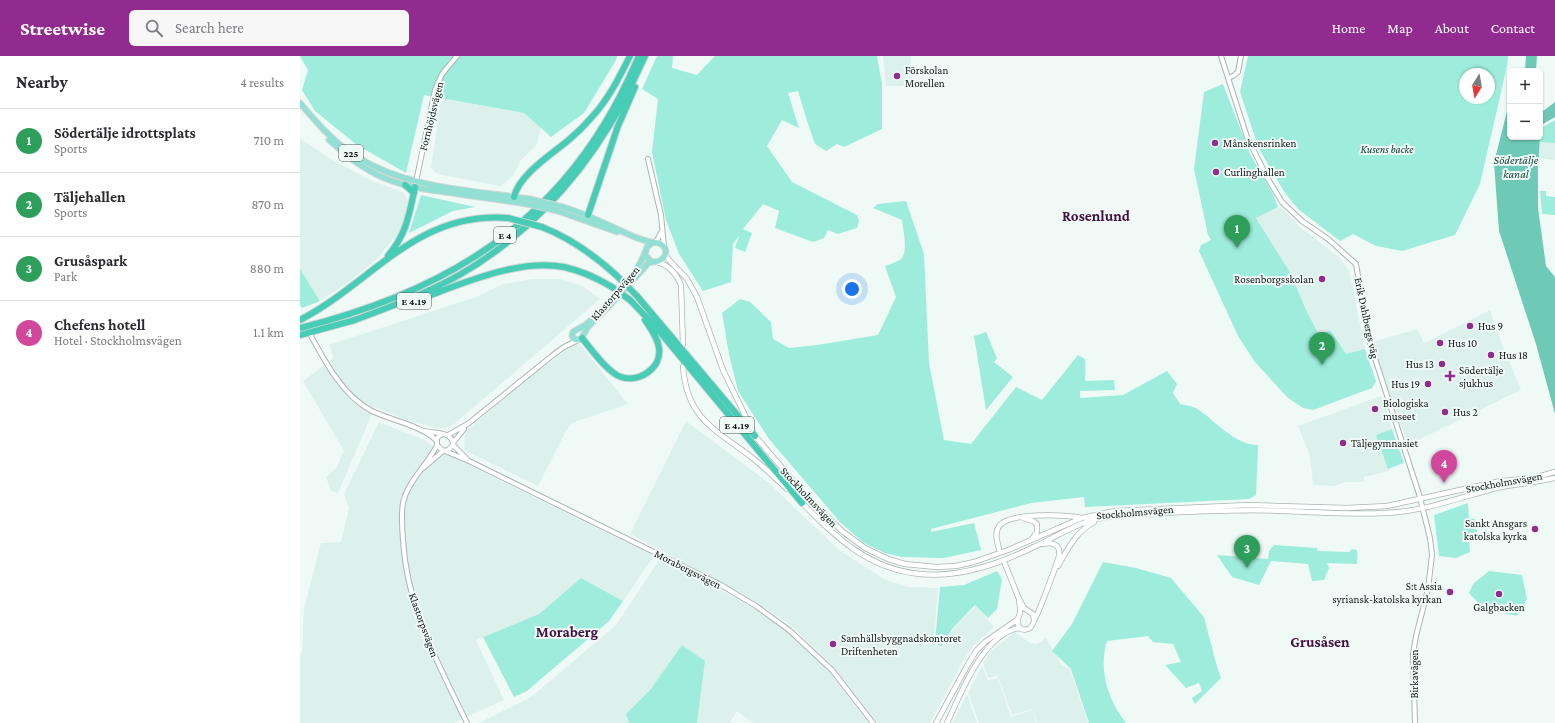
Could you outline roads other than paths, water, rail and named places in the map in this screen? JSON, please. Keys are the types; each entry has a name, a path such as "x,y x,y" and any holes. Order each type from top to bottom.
{"highway":[{"path":"514,197 517,189 525,178 573,137 596,112 612,89 630,56"},
{"name":"E 4","path":"300,328 342,316 410,292 436,280 460,266 508,233 532,213 559,185 587,150 615,106 639,56"},
{"path":"588,215 616,132 645,56"},
{"name":"E 4","path":"300,335 352,320 410,299 461,274 512,239 563,189 592,153 619,108 645,56"},
{"path":"381,263 396,246 408,220 415,187 405,185"},
{"name":"E 4.19","path":"300,320 339,296 381,263 428,233 451,224 478,218 508,218 542,227 563,236 578,245 616,275 637,296 755,436"},
{"name":"E 4.19","path":"352,320 402,306 501,271 521,267 543,265 565,267 586,274 612,287 655,326 802,502"},
{"path":"581,337 616,375 627,379 635,378 647,373 656,363 659,347 648,324 629,301"}],"main road":[{"name":"225","path":"300,103 327,134 356,156 415,187 519,203 529,202 563,207 588,215 635,237 654,242"},
{"name":"225","path":"300,108 346,155 373,172 405,185"},
{"name":"225","path":"415,187 514,197 579,218 633,239 642,244 645,251"},
{"path":"514,197 519,203"},
{"path":"579,218 588,215"},
{"path":"655,262 662,260 665,254 664,247 661,244 654,242 648,246 645,251 647,258 655,262 671,270 681,285 683,344"},
{"name":"Klastorpsvägen","path":"572,335 574,330 579,329 589,322 628,280 640,264 645,251"},
{"name":"Stockholmsvägen","path":"665,254 687,279 697,297 723,370 755,436 807,497 831,522 865,548 888,559 916,566 956,566 994,556 1082,518 1115,511 1248,505 1361,508 1387,506 1421,500 1501,481 1549,477"},
{"name":"Klastorpsvägen","path":"581,337 648,263 655,262"},
{"path":"572,335 574,339 581,337 579,329"},
{"name":"Stockholmsvägen","path":"683,367 691,403 708,426 760,464 802,502 829,530 861,554 888,567 917,574 941,575 972,570 992,564 1080,525 1098,519 1129,515 1223,510 1383,514 1423,508 1494,489 1549,477"},
{"name":"E 4.19","path":"1549,477 1555,472"},
{"name":"E 4.19","path":"1549,477 1555,478"},
{"path":"999,549 996,535 999,526 1006,521 1036,515 1082,518"},
{"path":"1017,518 1030,519 1037,524 1037,532 1030,541"},
{"path":"1052,576 1074,538 1098,519"},
{"path":"947,723 976,663 985,651 1000,637 1013,629 1019,628 1024,630 1029,628 1034,620 1052,576 1060,550 1055,544 1039,544"},
{"path":"1005,564 1019,599 1034,616 1034,620"},
{"path":"1019,599 1019,628"},
{"path":"1020,613 1037,608 1042,601"},
{"path":"936,723 966,666 976,651 1018,618"}],"street":[{"name":"Fornhöjdsvägen","path":"415,187 435,90 442,74 457,56"},
{"name":"Erik Dahlbergs väg","path":"1221,56 1247,137 1268,179 1282,202 1302,221 1328,239 1356,264 1369,340 1423,508"},
{"path":"1228,78 1238,72 1241,56"},
{"path":"648,159 661,215 664,247"},
{"path":"654,242 662,231"},
{"name":"Klastorpsvägen","path":"564,347 572,335"},
{"path":"311,336 336,378 350,395 369,410 413,427 432,433 448,435 452,438 453,444 450,448 444,451 436,443 413,427"},
{"name":"Klastorpsvägen","path":"448,435 469,423 564,347 581,337"},
{"name":"Klastorpsvägen","path":"453,444 469,423"},
{"path":"436,443 438,437 442,434"},
{"name":"Klastorpsvägen","path":"436,443 433,453 416,475 409,487 403,503 403,534 407,573 412,597 425,634 467,723"},
{"name":"Morabergsvägen","path":"453,444 469,460"},
{"name":"Klastorpsvägen","path":"416,475 444,451"},
{"name":"Morabergsvägen","path":"444,451 469,460 659,554 746,599 789,630 832,670 873,723"},
{"name":"Birkavägen","path":"1415,723 1413,654 1428,589 1432,555 1430,538 1423,508"}],"water":[{"path":"1526,56 1537,56 1536,68 1525,68"},
{"path":"1555,102 1555,117 1543,124 1543,111"},
{"name":"Södertälje kanal","path":"1507,111 1507,140 1540,140 1538,208 1546,266 1555,277 1555,414 1536,344 1499,231 1494,163"}],"place":[{"name":"Förskolan Morellen","path":"897,76"},
{"name":"Månskensrinken","path":"1215,143"},
{"name":"Curlinghallen","path":"1216,172"},
{"name":"Södertälje idrottsplats","path":"1237,248"},
{"name":"Rosenborgsskolan","path":"1322,279"},
{"name":"Hus 9","path":"1470,326"},
{"name":"Hus 10","path":"1440,343"},
{"name":"Hus 18","path":"1491,355"},
{"name":"Hus 13","path":"1442,364"},
{"name":"Täljehallen","path":"1322,365"},
{"name":"Södertälje sjukhus","path":"1450,376"},
{"name":"Hus 19","path":"1428,384"},
{"name":"Biologiska museet","path":"1375,409"},
{"name":"Hus 2","path":"1445,412"},
{"name":"Täljegymnasiet","path":"1343,443"},
{"name":"Chefens hotell","path":"1444,483"},
{"name":"Sankt Ansgars katolska kyrka","path":"1535,529"},
{"name":"Grusåspark","path":"1247,568"},
{"name":"S:t Assia syriansk-katolska kyrkan","path":"1450,592"},
{"name":"Galgbacken","path":"1499,594"},
{"name":"Samhällsbyggnadskontoret Driftenheten","path":"833,644"}],"district":[{"name":"Rosenlund","path":"1096,216"},
{"name":"Moraberg","path":"567,632"},
{"name":"Grusåsen","path":"1320,642"}],"park label":[{"name":"Kusens backe","path":"1387,149"}]}
